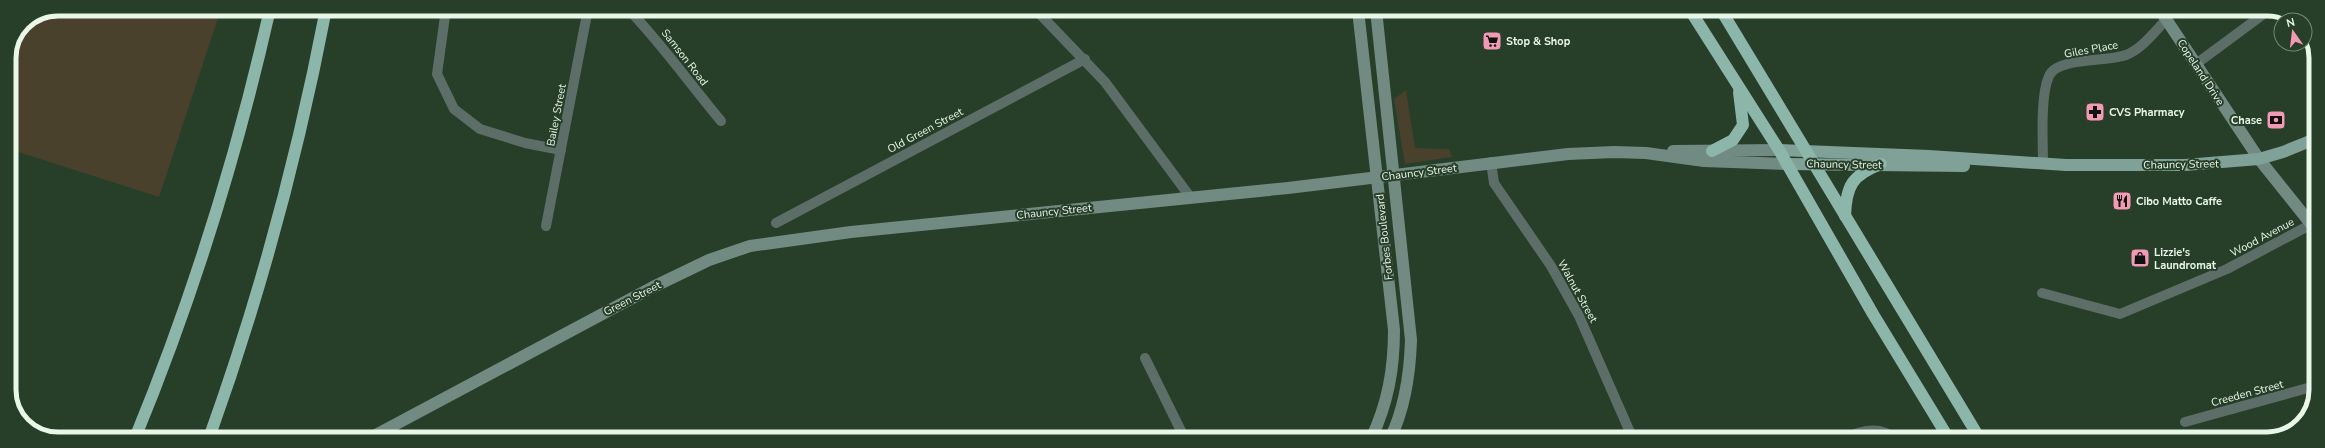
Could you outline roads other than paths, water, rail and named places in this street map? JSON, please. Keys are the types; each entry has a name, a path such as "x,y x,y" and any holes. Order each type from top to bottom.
{"highway":[{"path":"137,432 170,346 208,236 238,132 268,16"},
{"path":"211,432 241,342 273,236 300,129 324,16"},
{"path":"1694,16 1779,150 1873,314 1945,432"},
{"path":"1725,16 1976,432"},
{"path":"1712,151 1733,140 1743,125 1737,85"},
{"path":"1845,216 1846,199 1850,186 1863,172 1880,164"}],"main road":[{"name":"Forbes Boulevard","path":"1359,16 1393,321 1394,354 1388,390 1373,432"},
{"name":"Forbes Boulevard","path":"1377,16 1411,340 1410,369 1404,397 1392,432"},
{"name":"Copeland Drive","path":"2164,16 2259,159 2309,220"},
{"name":"Chauncy Street","path":"917,226 1191,198 1378,177 1491,162 1590,152 1646,153 1779,150 1929,156 2043,164 2185,165 2259,159 2283,152 2309,142"},
{"name":"Chauncy Street","path":"1646,153 1704,161 1786,164 2022,166 2043,164"},
{"name":"Green Street","path":"381,432 643,292 721,255 765,243 917,226"}],"street":[{"path":"445,16 437,74 454,108 480,129 525,143 561,150"},
{"name":"Bailey Street","path":"546,226 587,16"},
{"name":"Samson Road","path":"635,16 650,32 684,78 721,121"},
{"path":"1042,16 1085,59 1105,82 1191,198"},
{"name":"Giles Place","path":"2043,164 2044,110 2049,75 2054,70 2069,64 2110,59 2126,55 2144,44 2162,16"},
{"path":"2196,64 2261,16"},
{"name":"Old Green Street","path":"776,223 1085,59"},
{"name":"Walnut Street","path":"1491,162 1494,183 1551,266 1579,316 1630,432"},
{"name":"Wood Avenue","path":"2042,293 2120,314 2229,269 2309,229"},
{"path":"1145,358 1182,432"},
{"name":"Creeden Street","path":"2185,422 2309,388"},
{"path":"1861,432 1870,430 1881,432"}],"place":[{"name":"Stop & Shop","path":"1492,41"},
{"name":"CVS Pharmacy","path":"2095,112"},
{"name":"Chase","path":"2276,120"},
{"name":"Cibo Matto Caffe","path":"2122,201"},
{"name":"Lizzie's Laundromat","path":"2140,258"}]}
